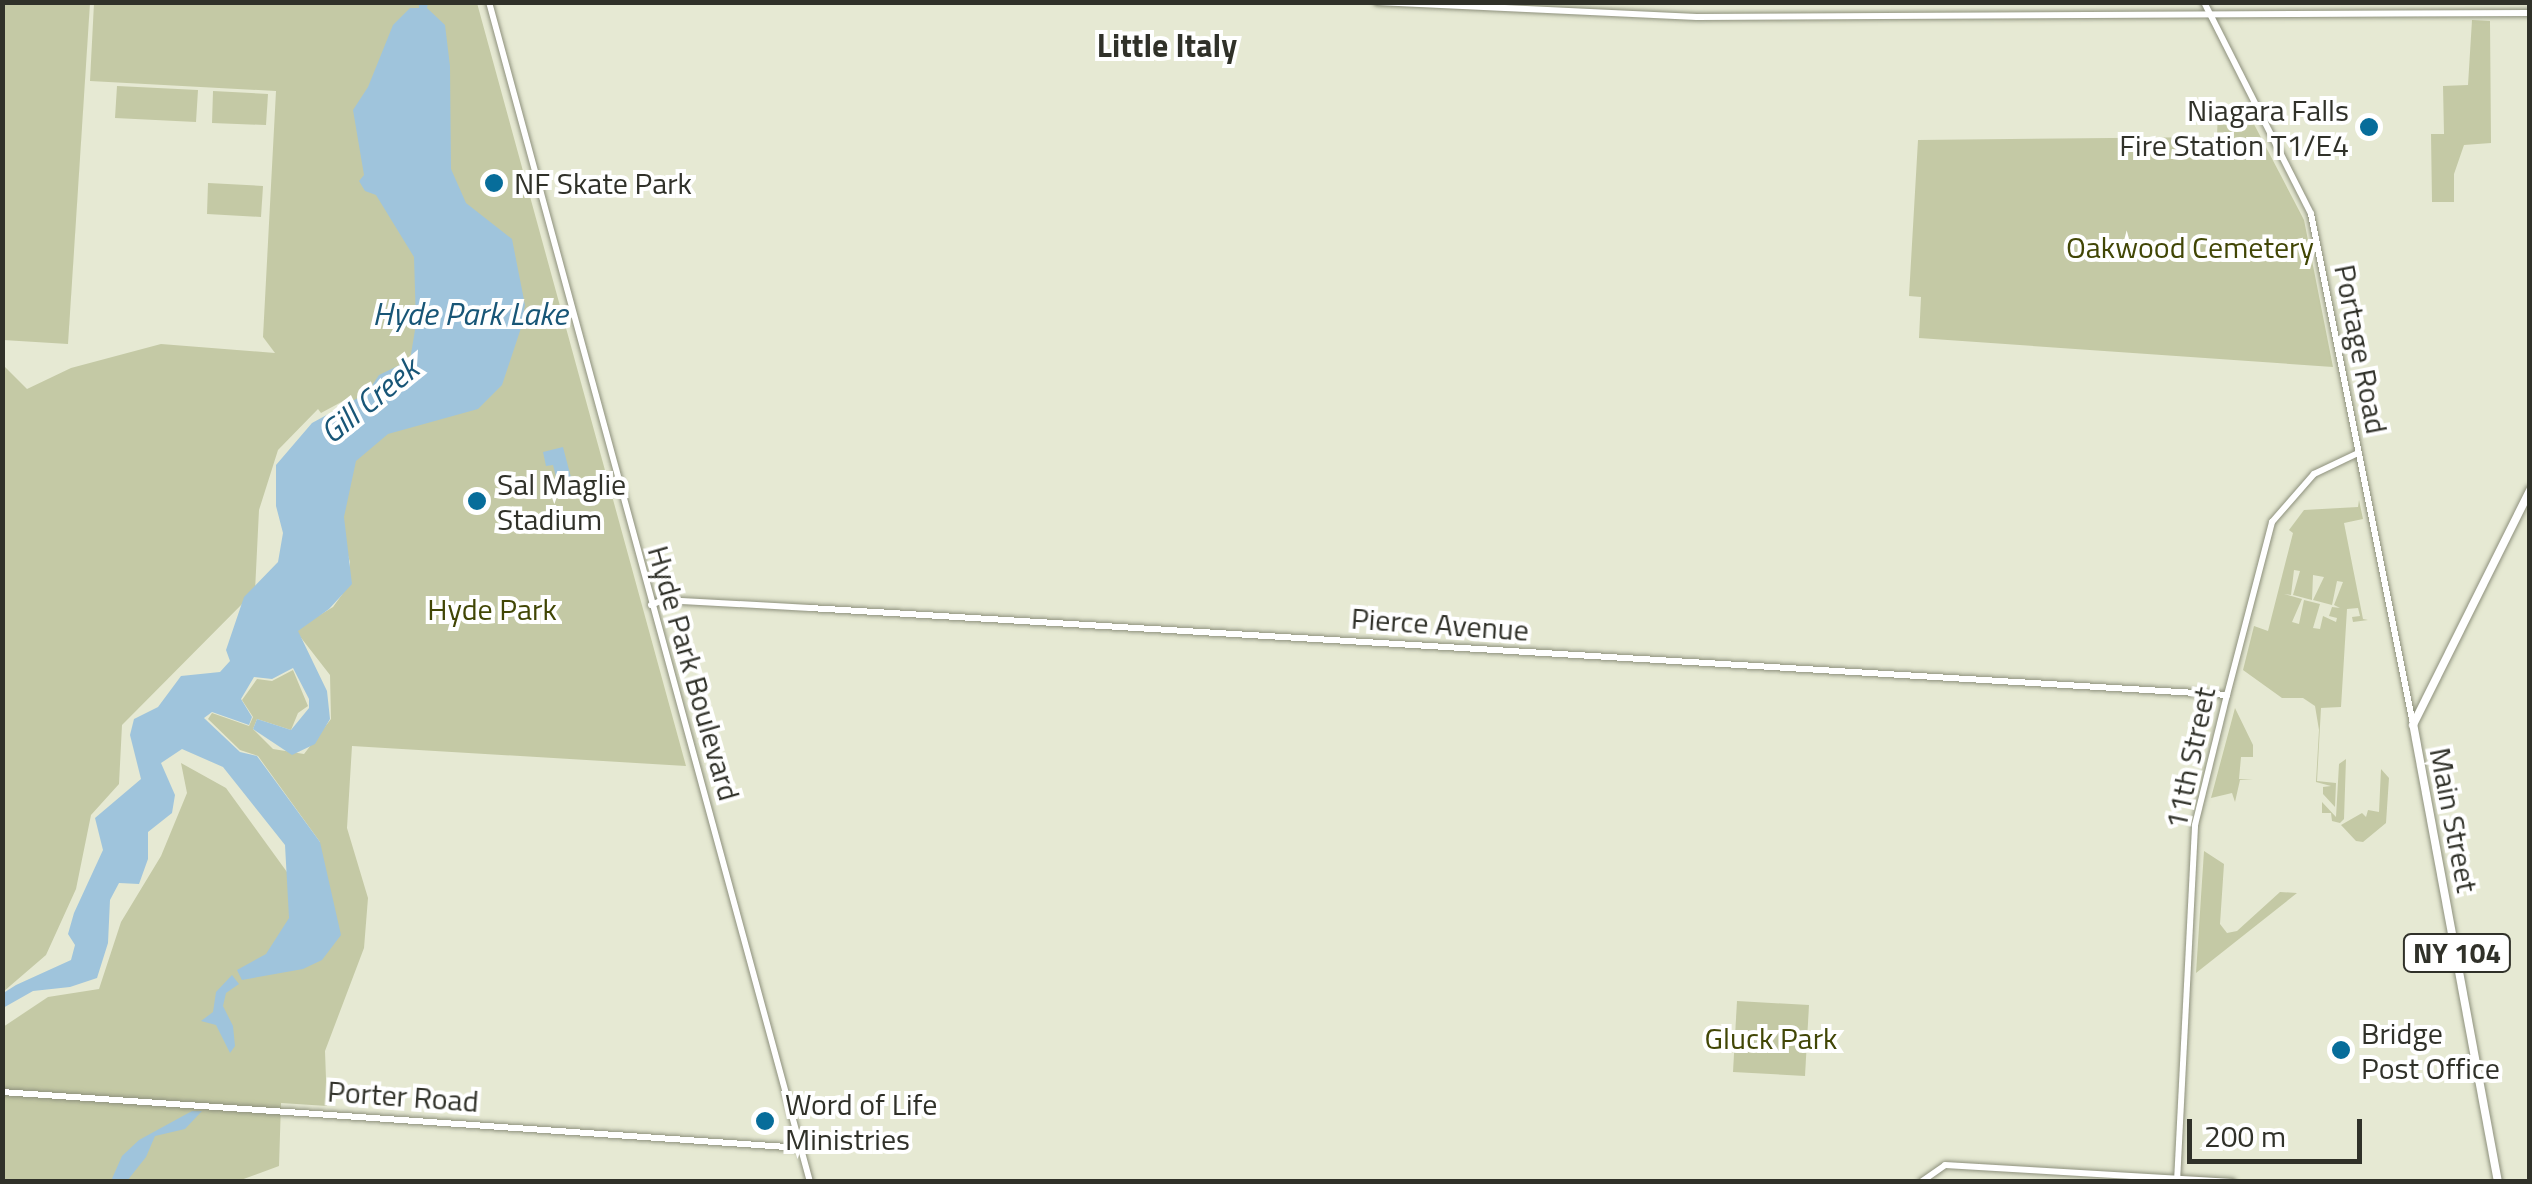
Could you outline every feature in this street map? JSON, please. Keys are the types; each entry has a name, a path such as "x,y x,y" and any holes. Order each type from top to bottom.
{"main road":[{"name":"Hyde Park Boulevard","path":"489,2 810,1182"},
{"path":"1377,2 1697,17 2530,13"},
{"name":"Portage Road","path":"2204,2 2310,214 2413,725"},
{"name":"11th Street","path":"2177,1180 2195,826 2227,695 2272,522 2314,474 2358,454"},
{"name":"Main Street","path":"2498,1182 2413,725 2530,490"},
{"name":"Pierce Avenue","path":"651,605 663,600 736,604 2227,695"},
{"name":"Porter Road","path":"2,1092 801,1148"},
{"path":"1922,1182 1945,1165 2232,1182"}],"green space":[{"path":"2,3 90,3 68,344 3,340"},
{"name":"Hyde Park","path":"94,3 477,3 686,766 352,746 347,828 368,898 364,948 325,1051 327,1106 281,1103 279,1166 238,1181 3,1181 3,1027 48,997 99,989 121,922 161,856 187,793 181,763 226,788 300,890 320,842 258,756 240,750 208,719 212,713 249,726 253,717 242,700 257,679 272,681 293,670 308,706 298,713 291,730 257,719 253,729 273,749 304,754 331,719 330,675 295,630 333,607 349,585 350,562 339,527 352,463 364,445 345,400 321,413 318,409 278,450 259,510 255,591 122,725 119,784 91,815 76,889 46,955 3,992 3,365 27,389 71,368 161,344 275,353 263,337 276,91 90,81"},
{"path":"2472,20 2490,21 2491,143 2464,145 2454,174 2454,202 2432,202 2431,134 2444,134 2443,86 2468,85"},
{"path":"117,86 198,90 196,122 115,118"},
{"path":"213,91 268,94 266,125 212,123"},
{"name":"Oakwood Cemetery","path":"2245,107 2304,220 2333,367 1919,338 1921,297 1909,296 1918,140 2217,137 2218,109"},
{"path":"208,183 263,186 261,217 207,214"},
{"path":"2359,500 2363,519 2344,523 2363,619 2368,620 2353,622 2352,617 2360,616 2358,608 2347,609 2341,707 2320,708 2317,781 2336,783 2335,807 2323,794 2323,787 2331,786 2316,782 2319,730 2315,706 2303,698 2282,698 2243,670 2254,626 2268,631 2293,533 2289,530 2304,510 2358,507","holes":["2294,570 2300,571 2293,595 2312,600 2313,575 2324,577 2313,600 2332,605 2337,581 2343,582 2334,605 2340,608 2332,607 2329,616 2337,618 2336,622 2323,616 2320,629 2313,628 2320,604 2304,600 2299,624 2292,622 2302,599 2284,594 2291,595"]},
{"path":"2235,708 2253,745 2253,757 2241,757 2239,779 2253,780 2240,780 2235,802 2232,793 2211,798"},
{"path":"2346,759 2344,819 2340,823 2332,821 2331,813 2322,813 2322,802 2336,817 2339,764"},
{"path":"2381,769 2389,778 2386,823 2363,842 2356,841 2341,825 2362,813 2366,817 2368,810 2379,812"},
{"path":"2204,851 2224,864 2220,924 2227,933 2237,931 2280,892 2297,893 2196,973"},
{"name":"Gluck Park","path":"1737,1001 1809,1005 1805,1076 1733,1072"}],"water":[{"name":"Hyde Park Lake","path":"419,3 428,3 427,8 445,25 450,66 451,169 466,203 512,239 525,305 521,328 502,385 478,409 388,434 356,461 344,517 352,584 329,609 298,631 327,691 330,719 315,744 292,755 253,729 257,719 291,730 309,708 309,699 293,668 272,679 254,677 241,699 252,717 249,725 212,712 204,718 240,752 257,756 320,842 341,935 322,960 303,969 242,980 237,970 266,954 289,918 285,845 223,767 182,749 161,763 175,795 172,813 148,832 148,859 139,884 119,883 110,900 108,943 97,978 70,987 33,991 3,1008 5,992 71,960 75,945 68,934 74,913 103,850 95,818 141,779 130,735 134,719 158,707 181,676 220,672 230,661 226,650 244,597 278,562 283,533 276,506 276,465 312,423 367,393 379,375 410,360 416,324 414,257 376,195 365,191 359,181 364,175 353,110 368,87 393,25 410,8 419,8"},
{"path":"563,447 574,489 560,493 553,465 546,466 543,452"},
{"path":"232,975 239,984 226,993 223,1006 233,1026 235,1046 230,1053 216,1025 201,1021 213,1012 216,992"},
{"path":"192,1111 202,1111 185,1129 155,1136 146,1157 127,1181 111,1181 122,1156 139,1140"}],"place":[{"name":"Niagara Falls Fire Station T1/E4","path":"2369,127"},
{"name":"NF Skate Park","path":"494,183"},
{"name":"Sal Maglie Stadium","path":"477,501"},
{"name":"Bridge Post Office","path":"2341,1050"},
{"name":"Word of Life Ministries","path":"765,1121"}],"district":[{"name":"Little Italy","path":"1167,45"}],"water label":[{"name":"Gill Creek","path":"369,400"}]}
